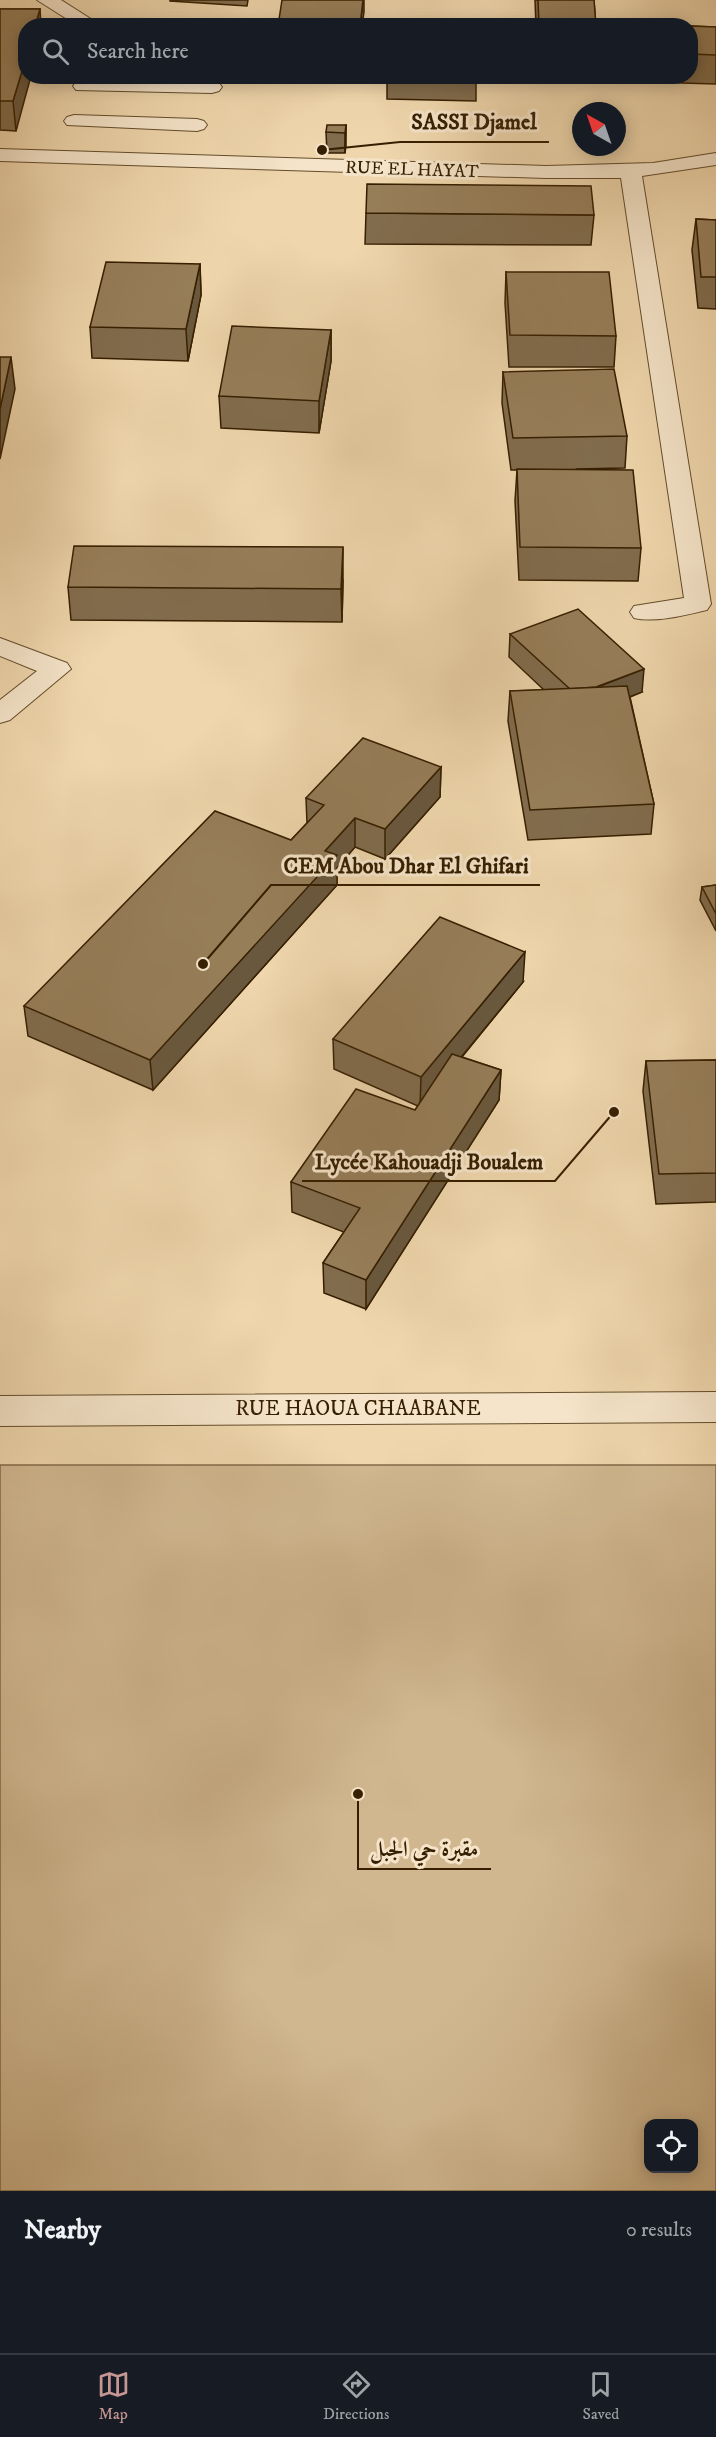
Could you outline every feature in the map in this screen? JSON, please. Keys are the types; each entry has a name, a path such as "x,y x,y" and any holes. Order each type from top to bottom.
{"street":[{"path":"47,0 79,18"},
{"path":"65,159 83,84"},
{"path":"148,84 212,87"},
{"path":"74,121 197,125"},
{"name":"RUE EL HAYAT","path":"0,155 65,159 546,172 631,172 686,166 716,159"},
{"path":"631,172 698,604 643,612"},
{"path":"0,646 57,669 0,714"},
{"name":"RUE HAOUA CHAABANE","path":"0,1411 716,1407"}],"shaded area":[{"path":"0,1465 716,1465 716,2191 0,2191"}],"building":[{"path":"282,0 363,0 361,18 279,18"},
{"path":"538,0 594,0 595,18 539,18"},
{"path":"0,9 40,9 37,18 18,18 18,84 13,101 0,101"},
{"path":"698,26 716,27 716,55 698,54"},
{"path":"327,125 346,125 345,133 326,132"},
{"path":"367,184 591,186 594,215 366,213"},
{"path":"696,219 716,220 716,277 701,277"},
{"path":"106,262 200,264 186,329 90,327"},
{"path":"506,272 609,272 616,336 510,335"},
{"path":"232,326 331,330 319,401 219,396"},
{"path":"0,357 11,357 0,409"},
{"path":"614,369 627,436 513,438 503,372"},
{"path":"517,469 633,470 641,548 520,547"},
{"path":"74,546 343,547 341,589 68,587"},
{"path":"578,609 644,669 596,687 570,689 510,634"},
{"path":"627,686 654,804 530,810 510,691"},
{"path":"363,738 441,767 385,829 355,818 325,851 337,855 150,1060 24,1006 215,811 291,840 324,805 306,798"},
{"path":"716,885 716,914 702,887"},
{"path":"440,917 525,952 421,1077 333,1039"},
{"path":"452,1054 501,1070 366,1280 323,1263 360,1208 291,1182 356,1089 415,1110"},
{"path":"716,1060 716,1173 659,1174 646,1061"}],"place":[{"name":"SASSI Djamel","path":"322,150"},
{"name":"CEM Abou Dhar El Ghifari","path":"203,964"},
{"name":"Lycée Kahouadji Boualem","path":"614,1112"},
{"name":"مقبرة حي الجبل","path":"358,1794"}]}
